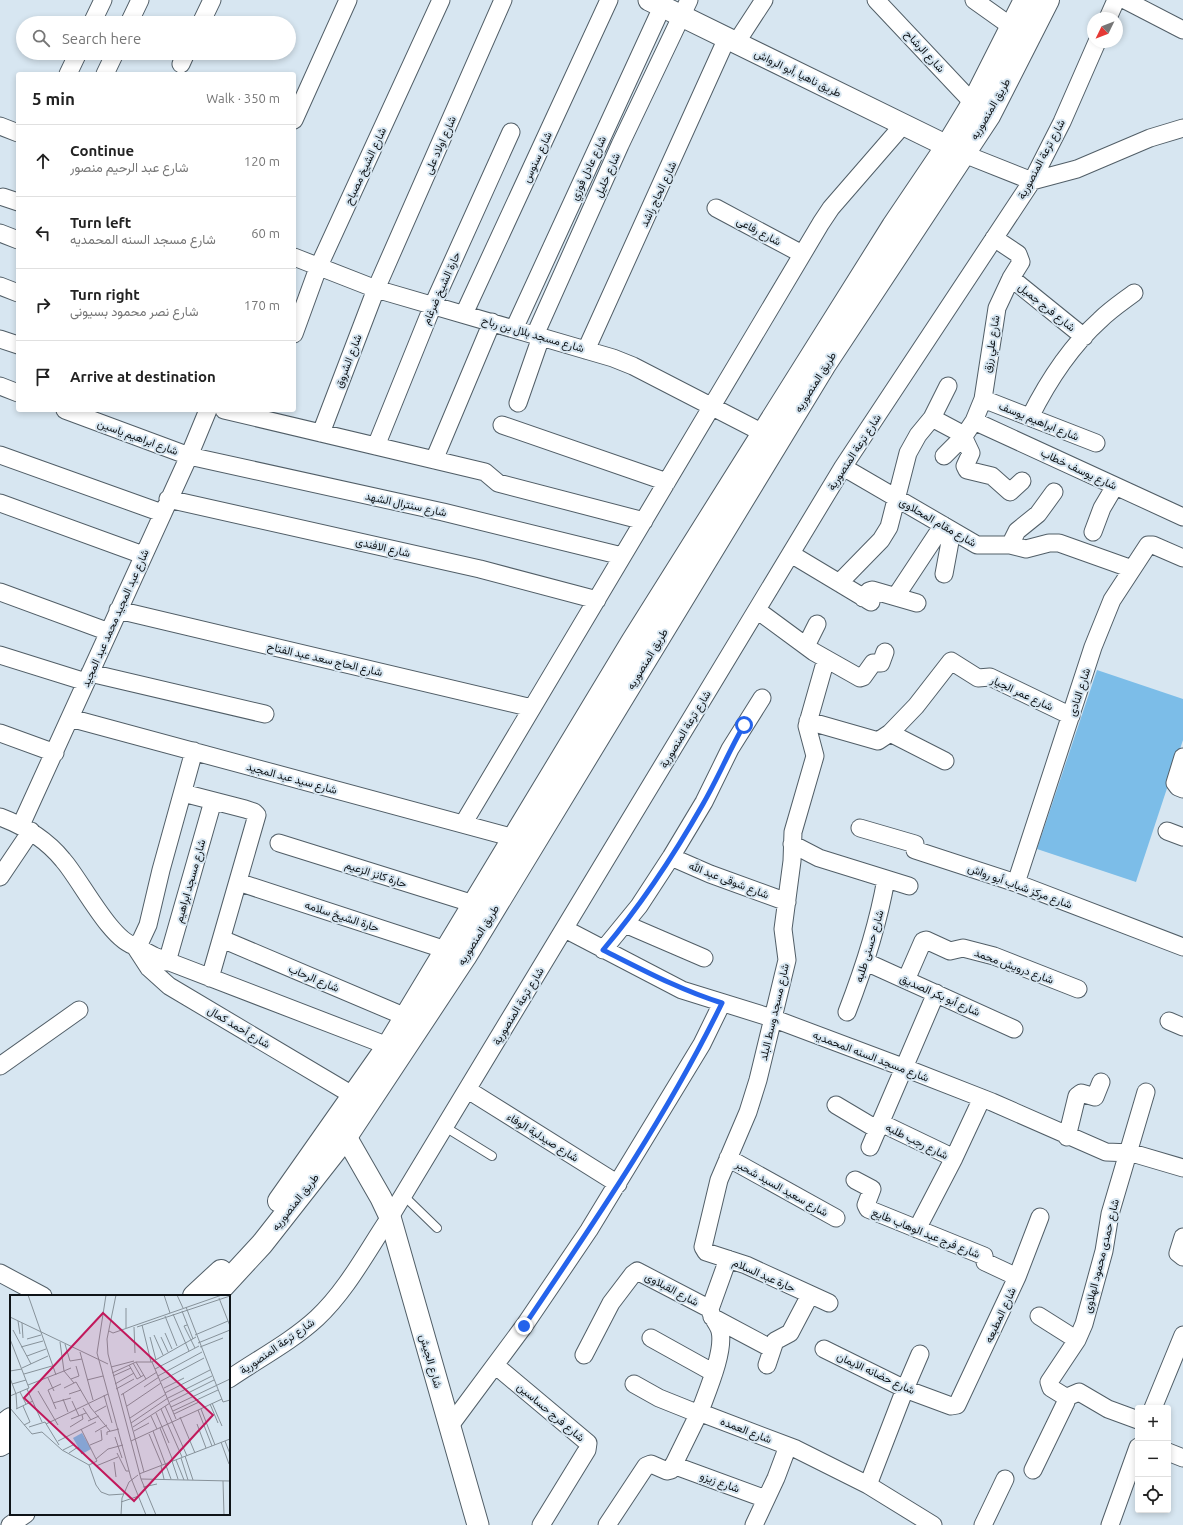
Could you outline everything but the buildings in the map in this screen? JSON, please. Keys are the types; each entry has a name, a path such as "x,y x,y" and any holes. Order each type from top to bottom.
{"main road":[{"name":"طريق المنصوريه","path":"195,1295 221,1272 256,1232 354,1096 388,1046 514,838 641,648 824,366 955,150 973,102 1025,0"},
{"name":"طريق المنصوريه","path":"215,1295 352,1146 465,957 763,433 894,226 955,150 989,116 1048,0"},
{"path":"0,1427 10,1420"},
{"path":"0,1445 10,1440"}],"street":[{"path":"95,16 103,0"},
{"path":"132,16 140,0"},
{"path":"204,16 212,0"},
{"path":"296,116 348,0"},
{"name":"شارع الشيخ مصباح","path":"296,328 318,268 441,0"},
{"name":"شارع اولاد على","path":"376,289 503,0"},
{"name":"شارع سنوس","path":"464,314 609,0"},
{"name":"شارع الحاج راشد","path":"586,350 732,41 764,0"},
{"name":"شارع الرشاح","path":"876,0 973,102"},
{"path":"974,0 1012,26"},
{"path":"1111,12 1116,0"},
{"path":"1125,0 1183,30"},
{"name":"طريق ناهيا ,أبو الرواش","path":"670,5 732,41 955,150"},
{"name":"شارع عادل فوزي","path":"514,329 670,5"},
{"name":"شارع خليل","path":"518,403 538,336 670,5"},
{"name":"شارع ترعة المنصورية","path":"230,1378 302,1330 317,1318 339,1294 390,1217 843,467 1032,181 1062,122 1094,48"},
{"path":"69,72 75,60"},
{"path":"106,72 112,60"},
{"path":"463,824 802,254 831,208 903,125"},
{"path":"0,126 16,132"},
{"path":"955,150 1032,181 1077,169 1150,138 1183,128"},
{"name":"حارة الشيخ ضرغام","path":"376,446 433,305 511,132"},
{"name":"شارع رفاعى","path":"716,208 802,254"},
{"path":"0,233 16,239"},
{"name":"شارع علي رزق","path":"944,456 964,436 974,421 983,399 997,308 1011,278 1020,264 1021,258 994,238"},
{"name":"شارع مسجد بلال بن رباح","path":"296,258 318,268 376,289 586,350 633,366 763,433"},
{"name":"شارع فرج جميل","path":"1011,278 1084,337"},
{"path":"0,286 16,292"},
{"name":"شارع الشروق","path":"321,433 376,289"},
{"path":"1030,417 1045,387 1070,352 1100,320 1134,293"},
{"path":"434,460 492,322"},
{"path":"0,339 16,344"},
{"path":"0,386 16,391"},
{"path":"839,583 881,540 889,527 908,453 918,435 932,418 948,386"},
{"name":"شارع ابراهيم يوسف","path":"983,399 1096,443"},
{"name":"شارع ابراهيم ياسين","path":"70,412 189,456"},
{"name":"شارع عبد المجيد محمد عبد المجيد","path":"0,876 26,828 54,753 189,456 203,412"},
{"path":"240,412 265,415 321,433 485,472 498,483 644,521"},
{"path":"932,418 960,432 964,436 971,453 965,466 966,469 985,482 996,478 1010,492 1022,481"},
{"name":"شارع يوسف خطاب","path":"974,421 1183,517"},
{"path":"502,425 667,482"},
{"name":"شارع الافندى","path":"0,455 165,506 480,569 597,600"},
{"name":"شارع سنترال الشهد","path":"189,456 443,512 622,556"},
{"name":"شارع مقام المحلاوى","path":"843,467 977,545 1010,545 1026,549 1049,543 1059,544 1132,569"},
{"path":"1093,532 1102,508 1115,486"},
{"path":"1010,545 1017,532 1038,514 1054,492"},
{"path":"0,503 143,555"},
{"path":"944,574 948,528"},
{"path":"896,596 948,528"},
{"name":"شارع النادى","path":"1016,883 1093,647 1112,600 1148,546 1153,545 1183,558"},
{"path":"791,554 867,600 869,591 872,590 917,603"},
{"path":"0,592 108,632"},
{"name":"شارع الحاج سعد عبد الفتاح","path":"118,610 532,708"},
{"path":"757,610 806,646 861,678 873,663 881,663 885,652"},
{"path":"806,646 817,624"},
{"path":"0,655 88,678 265,714"},
{"name":"شارع مسجد وسط البلد","path":"704,1244 719,1180 748,1112 758,1080 787,960 783,929 787,902 793,832 815,756 808,733 808,721 826,659"},
{"name":"شارع عمر الجيار","path":"808,721 878,741 890,733 916,706 951,660 978,678 990,677 1071,716"},
{"path":"603,950 625,924 671,857 704,802 730,749 762,698"},
{"name":"شارع سيد عبد المجيد","path":"70,718 514,838"},
{"path":"0,733 54,753"},
{"path":"890,733 945,761"},
{"path":"135,946 141,940 148,925 161,870 194,751"},
{"path":"1183,757 1175,783 1178,787 1183,789"},
{"path":"183,793 254,812 257,815 210,978"},
{"name":"شارع مسجد ابراهيم","path":"167,962 214,801"},
{"path":"0,817 26,828 47,843 63,860 112,928 124,941 167,962 388,1046"},
{"name":"شارع مركز شباب أبو رواش","path":"860,828 915,844 915,850 1016,883 1183,947"},
{"path":"1167,831 1183,837"},
{"name":"حارة كانز الزعيم","path":"279,843 474,904"},
{"path":"792,844 819,858 909,886"},
{"name":"شارع شوقى عبد الله","path":"671,857 710,874 787,902"},
{"name":"شارع حسنى طلبه","path":"847,1012 866,962 880,912 886,879"},
{"name":"حارة الشيخ سلامه","path":"238,882 446,950"},
{"path":"625,924 704,958"},
{"name":"شارع مسجد السنه المحمديه","path":"565,929 664,982 694,994 772,1018 905,1068 982,1098 1068,1137 1106,1152 1127,1153 1183,1168"},
{"name":"شارع الرحاب","path":"222,939 406,1016"},
{"name":"شارع درويش محمد","path":"906,980 923,941 926,940 950,951 963,948 994,956 1078,989"},
{"name":"شارع أحمد كمال","path":"135,946 149,968 169,986 354,1096"},
{"name":"شارع أبو بكر الصديق","path":"866,962 1014,1029"},
{"path":"870,1147 936,993"},
{"path":"449,1427 537,1307 618,1184 702,1044 722,1003"},
{"path":"0,1066 79,1010"},
{"path":"1068,1137 1077,1096 1083,1093 1096,1097 1101,1082"},
{"name":"شارع صيدلية الوفاء","path":"468,1090 618,1184"},
{"name":"شارع حمدى محمود الهلاوى","path":"1065,1398 1051,1388 1049,1382 1077,1340 1084,1324 1104,1251 1110,1214 1146,1092"},
{"path":"917,1229 954,1158 982,1098"},
{"name":"شارع رجب طلبه","path":"836,1105 879,1126 954,1158"},
{"name":"شارع الجيش","path":"352,1146 390,1217 478,1525"},
{"name":"شارع سعيد السيد شحبر","path":"728,1158 836,1218"},
{"name":"شارع فرج عبد الوهاب طايع","path":"855,1180 872,1188 866,1205 868,1210 984,1256 985,1262 1017,1277"},
{"name":"شارع المطبعه","path":"951,1406 958,1404 1017,1277 1040,1216"},
{"path":"1183,1237 1178,1253 1183,1257"},
{"name":"حارة عبد السلام","path":"704,1244 703,1247 706,1252 728,1259 829,1303"},
{"path":"607,1525 646,1466 651,1464 669,1472 699,1414 719,1355 720,1331 711,1313 728,1259"},
{"name":"شارع القبلاوى","path":"584,1355 611,1303 633,1274 637,1271 711,1313"},
{"path":"0,1273 41,1295"},
{"path":"766,1365 772,1348 778,1338 790,1333 810,1295"},
{"path":"711,1313 772,1348"},
{"path":"1038,1316 1077,1340"},
{"path":"1154,1405 1183,1335"},
{"path":"651,1338 714,1373"},
{"name":"شارع حضانه الايمان","path":"824,1348 905,1389 951,1406"},
{"path":"868,1485 920,1354"},
{"name":"شارع فرج حساسين","path":"495,1365 588,1443 587,1450 541,1525"},
{"name":"شارع العمده","path":"634,1384 659,1398 788,1446 868,1485 933,1525"},
{"path":"1032,1470 1066,1402 1065,1398 1079,1392 1108,1409 1135,1419"},
{"path":"754,1525 788,1446"},
{"path":"1171,1453 1183,1458"},
{"path":"1110,1525 1135,1455"},
{"name":"شارع زيزو","path":"673,1465 766,1499"},
{"path":"983,1525 1006,1479"},
{"path":"10,1525 25,1515"}],"lane":[{"path":"445,1127 492,1156"},
{"path":"403,1195 436,1228"}],"shaded area":[{"path":"1097,670 1183,699 1183,740 1136,882 1037,849"}],"route":[{"path":"524,1326 589,1230 654,1125 702,1044 722,1003 664,982 603,950 639,906 671,857 704,802 730,749 744,725"}]}
